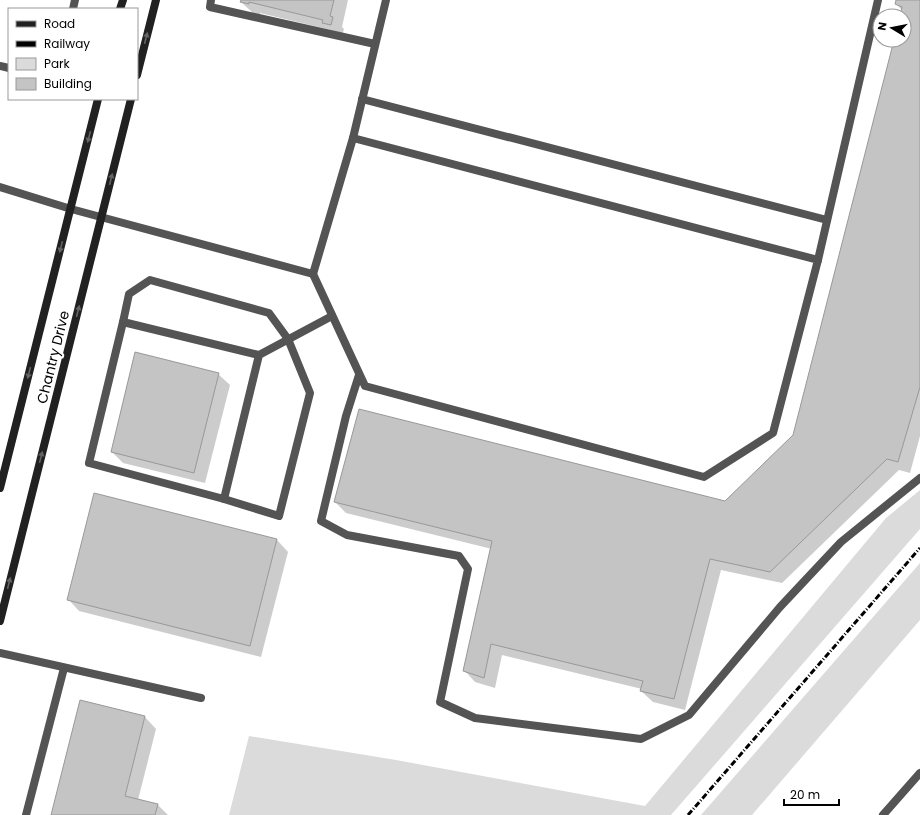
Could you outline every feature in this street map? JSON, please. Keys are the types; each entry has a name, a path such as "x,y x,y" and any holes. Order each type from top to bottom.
{"street":[{"path":"138,71 156,0"},
{"path":"211,0 210,7 375,44"},
{"path":"386,0 353,138 313,274 365,386 704,477 773,433 818,260 878,0"},
{"path":"362,99 827,220"},
{"name":"Chantry Drive","path":"0,488 98,100"},
{"name":"Chantry Drive","path":"0,621 131,100"},
{"path":"353,138 818,260"},
{"path":"0,187 71,209 313,274"},
{"path":"150,280 269,314 288,339 310,393 279,516 224,499 89,463 129,294 150,280"},
{"path":"123,322 259,354 332,316"},
{"path":"224,499 259,354"},
{"path":"359,375 346,416 321,521 347,535 459,556 468,569 440,702 475,718 641,739 689,715 780,607 841,542 920,478"},
{"path":"0,653 201,698"},
{"path":"26,815 64,668"},
{"path":"883,815 920,772"}],"green space":[{"path":"920,490 920,529 671,815 229,815 249,736 396,760 645,806 886,518"},
{"path":"920,563 920,620 752,815 701,815"}],"building":[{"path":"241,0 334,0 330,16 333,17 331,25 322,23 323,20 249,2 249,4 240,2"},
{"path":"896,0 920,0 920,387 898,462 887,459 770,572 710,559 674,699 640,691 643,681 491,644 484,678 463,671 492,541 334,502 359,409 725,501 793,435 892,48 912,48 912,8 902,8 895,4"},
{"path":"135,352 219,373 194,473 111,452"},
{"path":"94,493 277,539 250,646 67,600"},
{"path":"80,700 145,716 125,796 158,804 155,815 51,815"}],"railway":[{"path":"688,815 920,548"}]}
